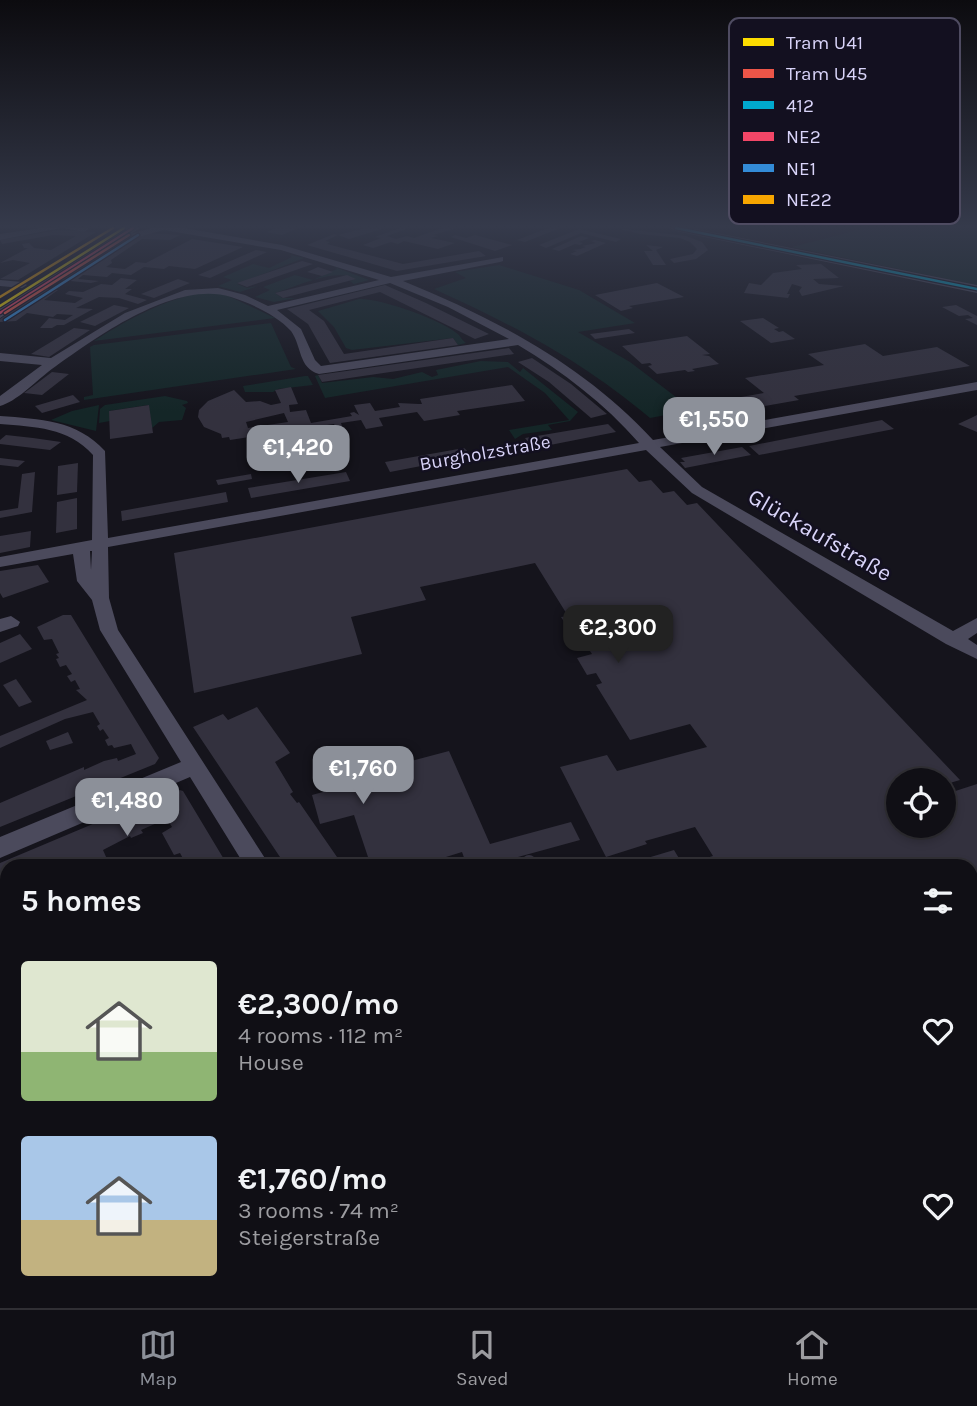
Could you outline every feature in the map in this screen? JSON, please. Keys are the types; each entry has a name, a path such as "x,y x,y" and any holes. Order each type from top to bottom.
{"main road":[{"path":"0,313 32,289"}],"street":[{"path":"268,309 353,289"},
{"name":"Glückaufstraße","path":"411,289 519,341 602,397 670,468 697,490 977,653"},
{"path":"0,402 52,362 113,323 187,293 223,292 268,309 289,323 299,335 312,365 319,370 519,341"},
{"path":"0,357 52,362"},
{"name":"Burgholzstraße","path":"0,562 977,386"},
{"path":"0,420 72,430 88,439 100,454 100,598 109,631 254,859"},
{"path":"81,548 83,579 87,588 100,598"},
{"path":"953,640 977,624"},
{"path":"0,848 196,765"}],"shaded area":[{"path":"268,289 287,289 275,293 282,298 296,298 274,302 255,297 270,290"},
{"path":"434,289 579,290 635,323 578,332 630,362 693,410 650,418 572,361 493,317"},
{"path":"205,292 224,294 275,318 94,341 147,311"},
{"path":"359,299 396,306 426,317 451,329 466,343 458,345 453,338 352,350 346,348 334,327 318,311"},
{"path":"271,323 291,367 296,369 84,400 84,397 93,395 90,347 94,345"},
{"path":"481,361 508,362 520,372 523,368 578,412 570,421 548,425 552,430 523,434 515,439 509,430 569,420 545,393 508,367 325,398 315,376 318,375 322,383 373,377 393,379 422,372 432,377 438,375 436,370"},
{"path":"308,376 313,385 273,392 245,392 243,386"},
{"path":"165,396 187,401 188,403 182,405 186,408 182,420 159,422 152,428 148,405 109,411 110,421 99,423 100,409 105,405"},
{"path":"99,405 96,431 51,420 72,411"}],"building":[{"path":"46,289 58,290 44,300 75,303 83,298 65,294 69,291 83,292 90,289 132,289 125,294 147,300 138,304 119,298 99,297 76,308 93,309 64,325 52,328 40,328 49,318 65,320 73,315 57,314 53,317 27,313 16,321 0,322 0,319"},
{"path":"153,289 176,289 154,298 141,294"},
{"path":"291,289 317,289 283,298 275,293"},
{"path":"369,289 394,289 489,334 475,339 380,292 309,310 324,321 344,354 453,338 458,345 330,363 308,324 287,309"},
{"path":"626,289 669,289 684,297 629,306 633,308 621,311 595,295"},
{"path":"746,289 789,289 788,298 744,293"},
{"path":"800,289 831,289 802,296"},
{"path":"114,305 129,308 95,326 80,322"},
{"path":"956,305 977,316 977,325 965,319 973,318 968,315 959,316 942,307"},
{"path":"763,318 779,328 774,329 795,339 771,343 740,321"},
{"path":"74,328 90,330 49,357 31,354"},
{"path":"629,329 635,333 595,339 590,334"},
{"path":"687,336 710,354 702,355 709,356 719,364 692,369 695,371 657,374 648,366 652,365 650,363 642,364 622,346"},
{"path":"865,344 883,356 937,347 970,366 794,396 799,400 754,408 741,397 764,393 745,378 824,365 808,354"},
{"path":"509,348 514,354 322,382 318,375"},
{"path":"532,358 571,384 607,414 591,418 549,382 518,362"},
{"path":"52,372 69,374 42,395 24,393"},
{"path":"512,385 525,401 457,411 460,415 424,421 417,412 379,418 383,426 366,429 361,420 341,423 343,429 337,430 334,424 313,427 324,453 307,456 305,451 299,452 290,431 230,440 229,437 222,438 221,434 204,427 198,417 199,410 208,401 234,390 246,402 260,401 271,405 281,403 275,390 291,387 298,404 289,405 290,412 306,410 311,423 352,416 350,413 354,412 359,415 354,405 370,403 375,411 400,407 398,403 422,404 420,399","holes":["284,413 288,422 248,428 246,422"]},
{"path":"73,395 80,402 42,413 35,406"},
{"path":"149,405 153,433 110,439 109,411"},
{"path":"977,415 977,432 958,424 971,418"},
{"path":"882,420 894,429 759,455 749,446"},
{"path":"608,424 616,432 540,447 525,445 528,442 525,438"},
{"path":"6,435 61,442 50,450 0,444 0,440"},
{"path":"742,447 751,455 685,468 680,462 685,462 681,458"},
{"path":"464,448 473,456 390,472 385,462"},
{"path":"0,458 25,461 18,467 0,465"},
{"path":"78,463 77,492 57,495 58,466"},
{"path":"627,469 639,482 651,480 663,493 674,491 687,505 697,503 949,768 886,768 886,838 956,838 956,791 977,784 977,859 703,859 713,856 695,827 645,841 647,844 606,857 560,767 607,755 617,771 707,747 690,724 630,740 596,685 602,683 596,673 587,675 577,658 592,654 586,645 580,646 561,617 568,616 535,563 420,587 426,600 351,617 362,654 194,693 174,553"},
{"path":"35,472 32,512 0,518 0,511 18,508 22,474"},
{"path":"346,472 350,481 251,498 248,488"},
{"path":"251,474 252,479 218,485 216,480"},
{"path":"226,492 228,502 122,521 121,511"},
{"path":"77,498 77,529 56,533 57,502"},
{"path":"31,531 30,547 0,553 0,536"},
{"path":"38,565 49,582 3,598 0,593 0,571"},
{"path":"63,615 71,615 159,758 155,764 0,827 0,803 84,767 84,770 104,761 117,758 118,761 136,754 131,744 114,748 112,745 108,746 105,740 109,738 103,729 100,731 97,726 100,724 93,712 65,719 0,748 0,736 87,700 76,690 80,689 75,680 71,682 67,676 72,674 66,665 60,667 56,659 59,658 56,654 59,653 52,639 44,640 37,627"},
{"path":"20,634 32,649 0,663 0,643"},
{"path":"16,679 32,702 19,707 3,685"},
{"path":"257,707 290,753 275,762 293,792 290,794 299,802 337,857 348,859 281,859 193,727 223,714 228,720"},
{"path":"68,732 73,743 50,750 46,741"},
{"path":"449,751 490,844 571,822 580,840 511,859 464,859 462,852 440,859 369,859 354,815 320,824 312,795 384,775 381,769"},
{"path":"176,789 183,791 224,859 183,859 180,853 174,855 162,833 172,827 164,814 155,818 157,823 141,830 143,833 131,838 130,836 103,850 107,859 10,859"},
{"path":"674,850 679,859 644,859"},
{"path":"529,855 535,859 523,859"}],"tram line":[{"name":"U41","path":"0,306 27,289"},
{"name":"U45","path":"5,313 43,289"}],"transit line":[{"name":"NE22","path":"0,297 13,289"},
{"name":"NE2","path":"0,313 37,289"},
{"name":"NE1","path":"5,320 53,289"}]}
